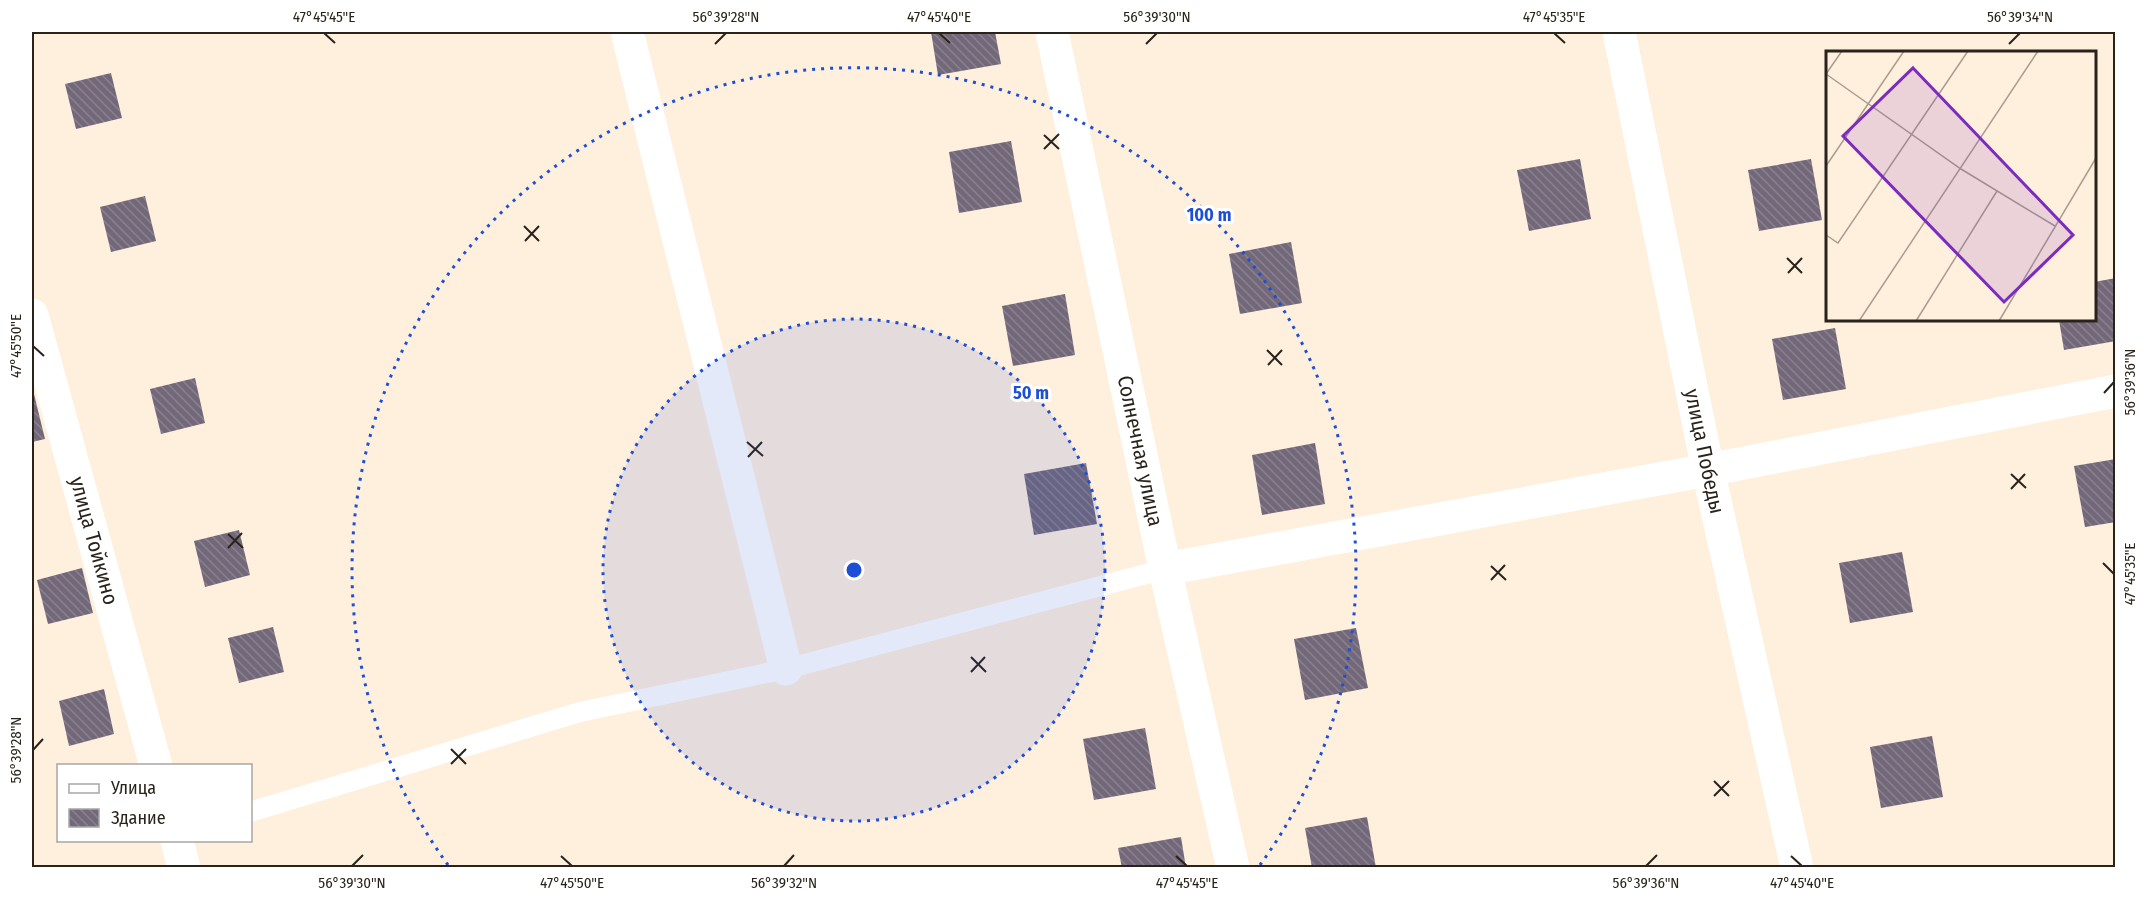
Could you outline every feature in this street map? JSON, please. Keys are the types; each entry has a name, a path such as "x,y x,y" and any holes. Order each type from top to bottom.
{"street":[{"path":"627,32 786,669"},
{"name":"Солнечная улица","path":"1052,32 1165,569 1233,867"},
{"name":"улица Победы","path":"1619,32 1708,470 1797,867"},
{"name":"улица Тойкино","path":"32,315 156,764"},
{"path":"1165,569 1708,470 2115,391"},
{"path":"178,842 184,867"}],"lane":[{"path":"252,811 580,712 786,669 1165,569"}],"building":[{"path":"931,32 995,32 1001,64 938,75"},
{"path":"111,73 122,118 76,129 65,84"},
{"path":"1011,141 1022,202 959,213 949,152"},
{"path":"1580,159 1591,219 1529,231 1517,170"},
{"path":"1811,159 1822,220 1759,231 1748,170"},
{"path":"145,196 156,241 111,252 100,207"},
{"path":"1291,242 1302,303 1240,314 1229,254"},
{"path":"2116,278 2116,341 2064,350 2059,321 2096,321 2096,282"},
{"path":"1065,294 1075,355 1013,366 1002,306"},
{"path":"1835,328 1846,389 1783,400 1772,339"},
{"path":"195,378 205,423 161,434 150,389"},
{"path":"34,394 45,439 32,442 32,395"},
{"path":"1315,443 1325,504 1262,515 1252,455"},
{"path":"2116,459 2116,522 2085,527 2074,466"},
{"path":"1086,463 1097,524 1034,535 1024,474"},
{"path":"239,530 250,575 205,587 194,541"},
{"path":"1902,552 1913,612 1850,623 1839,563"},
{"path":"82,568 93,613 48,624 37,580"},
{"path":"273,627 284,672 239,683 228,638"},
{"path":"1356,628 1368,688 1305,700 1294,639"},
{"path":"104,689 114,734 69,746 59,701"},
{"path":"1145,728 1156,789 1094,800 1083,739"},
{"path":"1932,736 1943,797 1881,808 1870,747"},
{"path":"1367,817 1376,868 1312,868 1305,828"},
{"path":"1181,837 1186,868 1122,868 1118,848"}]}
